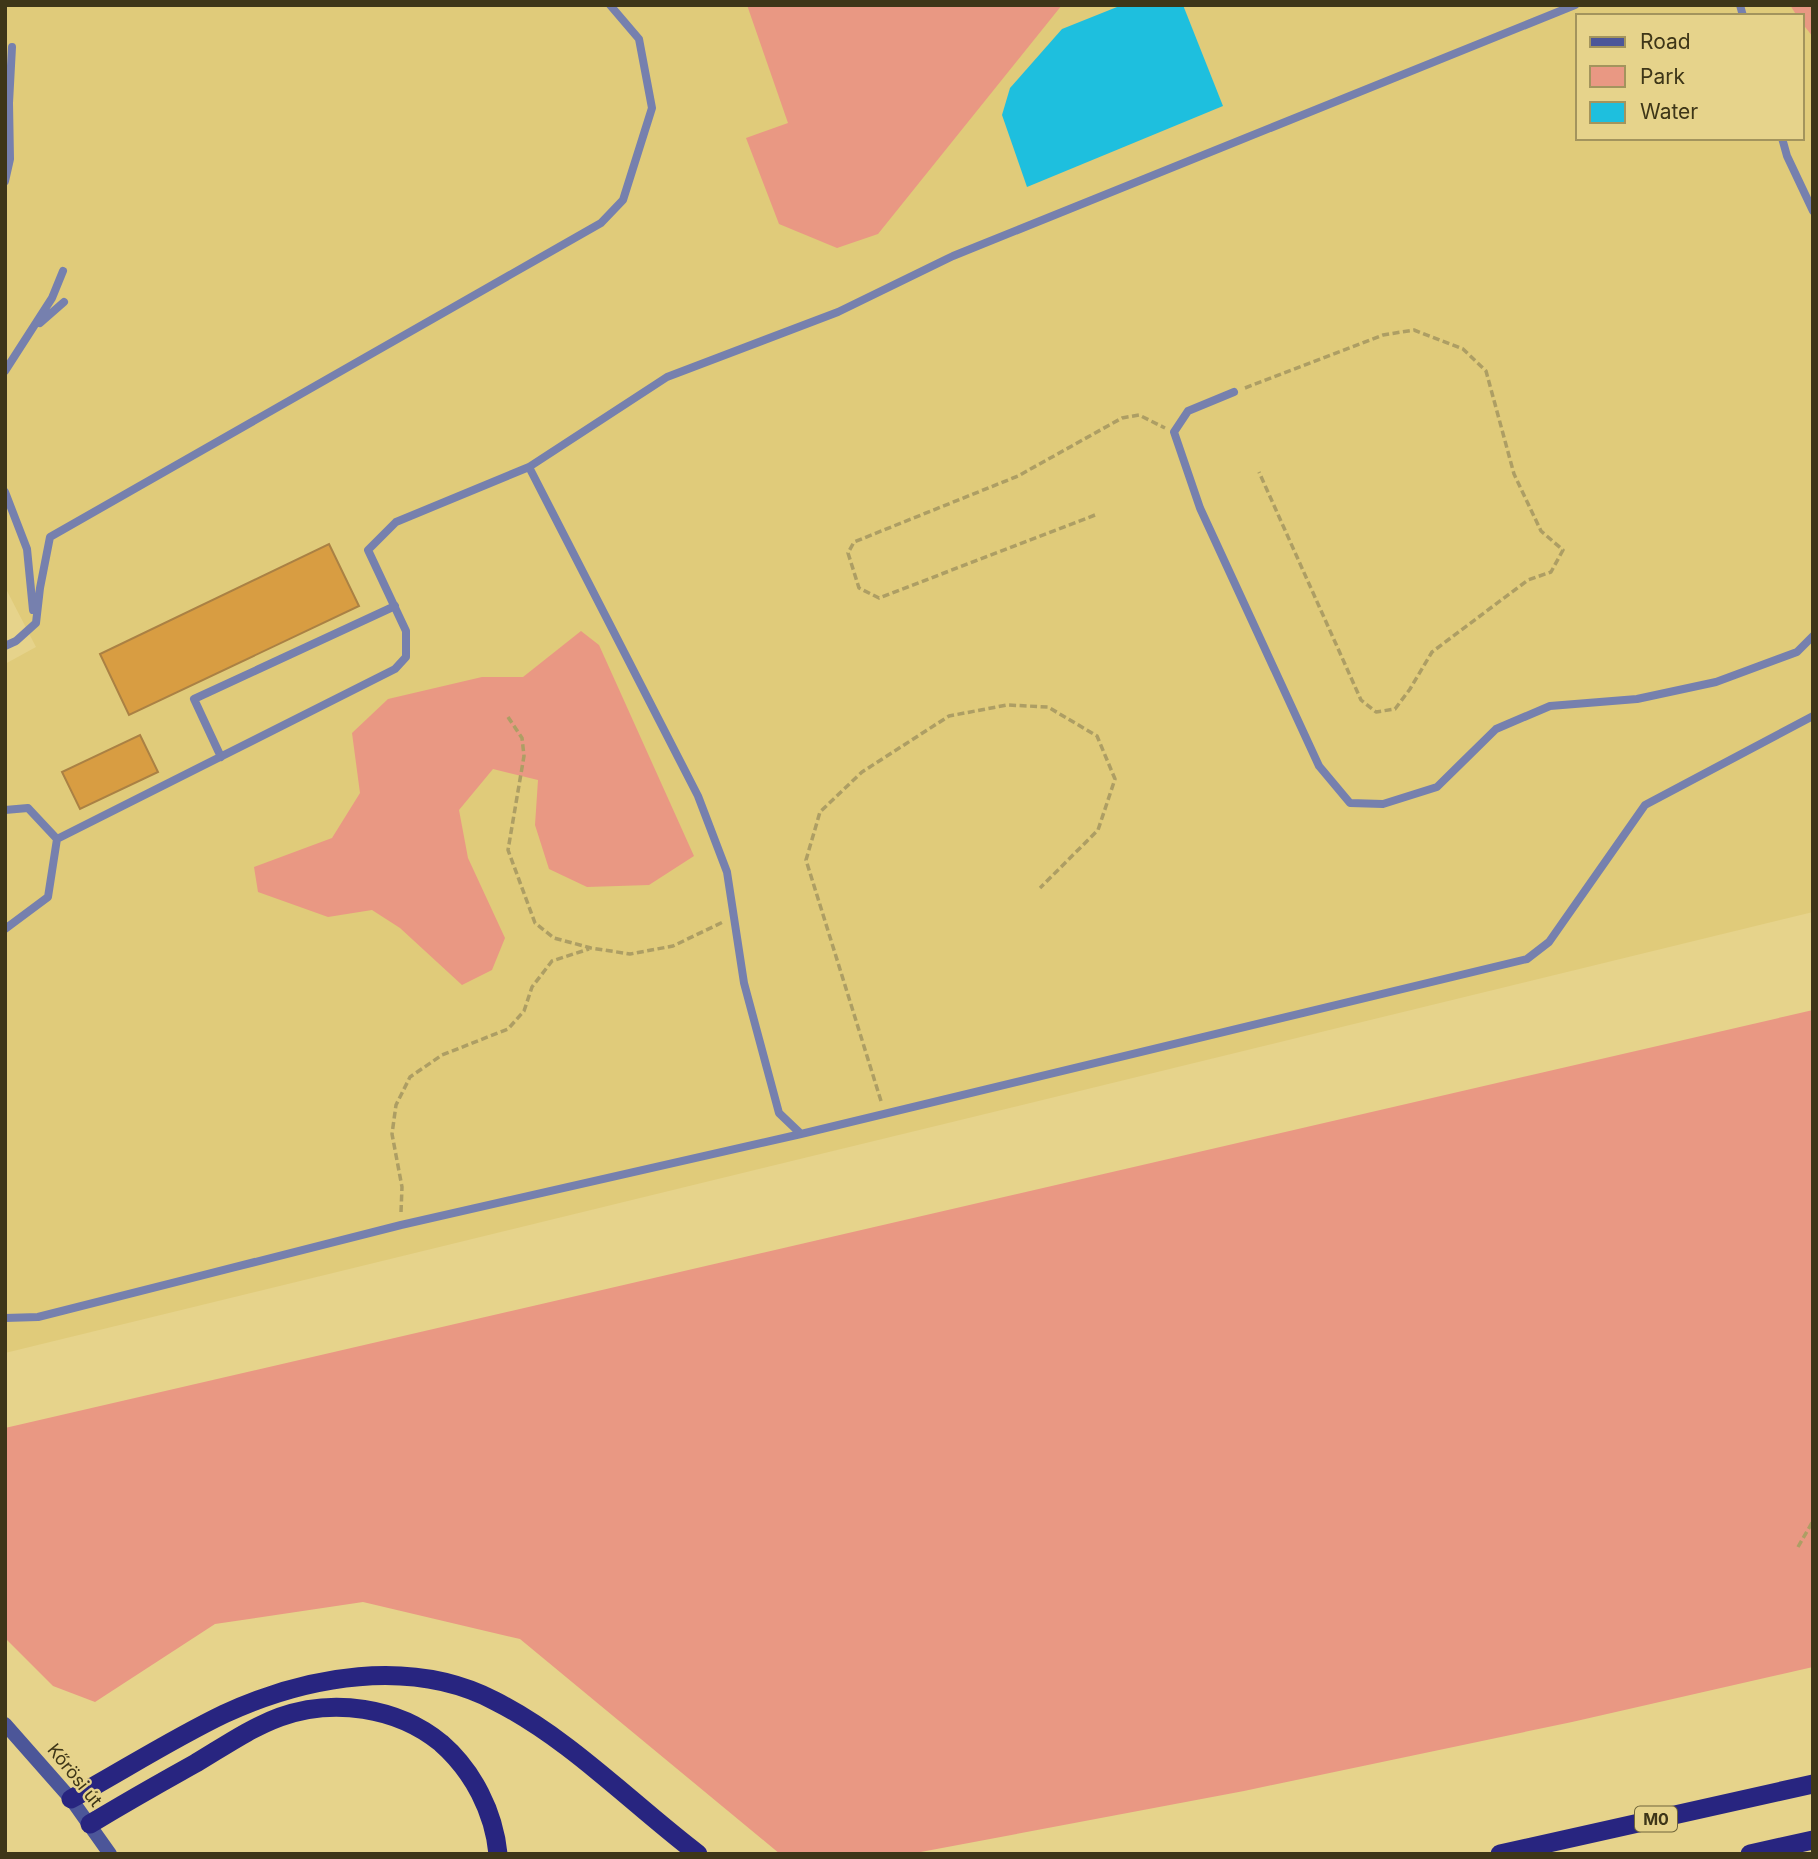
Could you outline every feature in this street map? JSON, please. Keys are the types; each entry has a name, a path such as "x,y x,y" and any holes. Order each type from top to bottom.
{"highway":[{"path":"71,1799 224,1714 271,1696 322,1682 382,1675 401,1676 460,1687 495,1700 548,1733 698,1854"},
{"path":"90,1824 261,1725 300,1711 348,1707 393,1717 425,1733 451,1752 463,1765 486,1805 498,1854"},
{"name":"M0","path":"1500,1854 1813,1784"},
{"path":"1749,1854 1813,1840"}],"main road":[{"name":"Kőrösi út","path":"5,1724 71,1799 110,1854"}],"lane":[{"path":"5,646 16,641 34,624 50,537 601,223 622,200 652,108 639,39 610,5"},
{"path":"57,839 395,669 406,657 406,631 368,550 396,522 528,467 667,377 838,312 953,256 1575,5"},
{"path":"5,181 10,159 12,47"},
{"path":"1783,140 1787,156 1813,211"},
{"path":"5,371 52,298 63,271"},
{"path":"33,330 64,302"},
{"path":"1234,392 1188,411 1174,432 1200,508 1319,766 1350,803 1383,804 1437,787 1496,729 1550,706 1637,699 1716,682 1797,652 1813,636"},
{"path":"528,467 698,796 727,872 744,983 779,1113 801,1134"},
{"path":"5,492 27,549 34,624"},
{"path":"221,757 194,699 395,606"},
{"path":"5,1318 38,1317 401,1225 801,1134 1527,959 1549,942 1645,805 1813,716"},
{"path":"5,810 28,808 57,839"},
{"path":"5,929 48,897 57,839"}],"path":[{"path":"1234,392 1383,335 1414,330 1463,349 1486,371 1514,474 1541,531 1563,550 1551,572 1528,580 1432,653 1395,709 1376,712 1362,700 1259,472"},
{"path":"1095,515 879,598 859,588 848,553 854,542 1018,476 1122,418 1139,415 1174,432"},
{"path":"885,1114 806,860 820,812 862,772 949,716 1007,705 1048,707 1097,736 1115,779 1098,830 1040,888"},
{"path":"508,716 522,738 524,756 508,850 536,923 554,938 591,948 630,954 673,946 734,917"},
{"path":"401,1225 402,1187 392,1134 397,1105 410,1077 442,1055 508,1029 524,1012 532,987 552,961 591,948"},
{"path":"1798,1547 1813,1521"}],"shaded area":[{"path":"5,5 1813,5 1813,912 5,1353 5,664 36,647 5,587"}],"green space":[{"path":"747,5 1062,5 878,234 837,248 779,224 746,138 788,123"},
{"path":"1790,5 1813,5 1813,37 1804,26 1804,14 1796,14"},
{"path":"581,631 599,645 694,856 649,885 587,887 549,869 535,825 538,780 493,769 459,810 468,858 505,938 492,970 462,985 400,928 372,910 328,917 258,892 254,867 332,838 360,793 352,733 388,699 482,677 523,677"},
{"path":"1813,1010 1813,1667 1572,1722 1244,1791 910,1854 780,1854 520,1639 363,1602 215,1624 95,1702 53,1686 5,1638 5,1428"}],"water":[{"path":"1122,5 1183,5 1223,106 1027,187 1002,115 1010,88 1062,29"}],"building":[{"path":"329,544 359,606 129,715 100,654"},
{"path":"140,735 158,772 80,809 62,772"}]}
